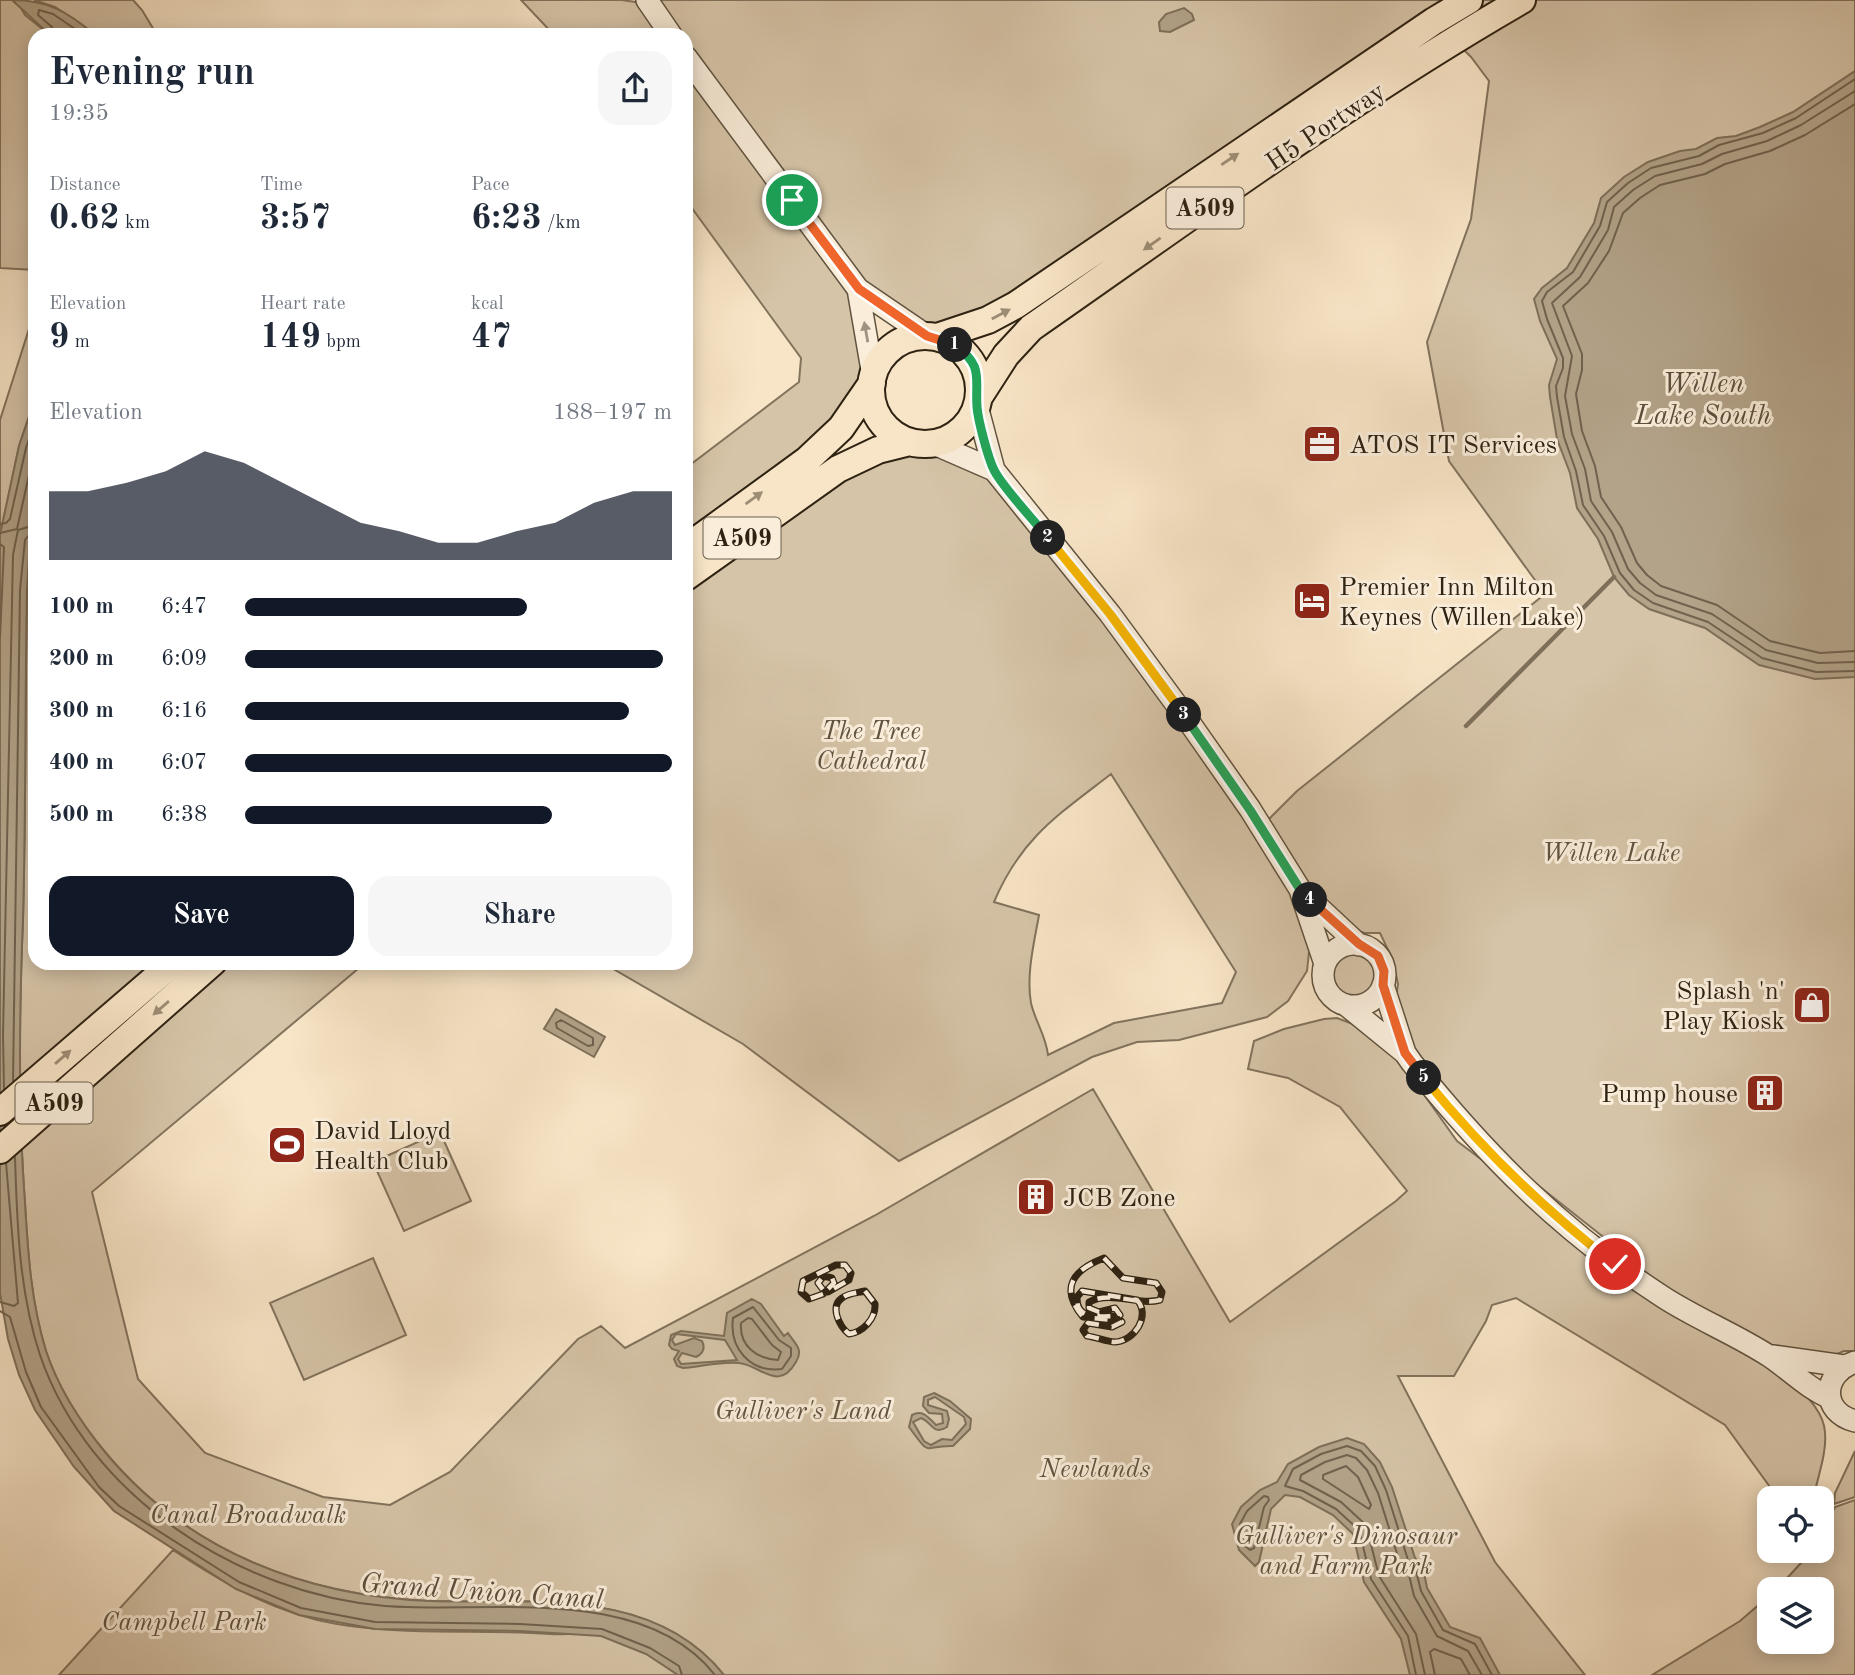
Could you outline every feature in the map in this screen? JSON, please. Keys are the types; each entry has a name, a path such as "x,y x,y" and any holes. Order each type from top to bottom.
{"main road":[{"name":"H5 Portway","path":"932,336 988,320 1016,305 1434,21 1472,9 1522,0"},
{"name":"H5 Portway","path":"978,401 1006,355 1031,328 1274,160 1452,42 1472,9"},
{"name":"A509","path":"693,571 790,488 841,428 873,379 881,359 893,346 909,338 932,336"},
{"path":"932,336 958,347 974,366 979,381 978,401"},
{"path":"873,379 872,398 881,419 897,435 921,442"},
{"name":"A509","path":"693,544 790,488 878,450 947,439 960,431 978,401"},
{"name":"A509","path":"0,1112 165,970"},
{"name":"A509","path":"0,1150 204,970"}],"street":[{"path":"646,1 666,28"},
{"path":"693,66 859,289 932,336"},
{"path":"859,289 873,379"},
{"path":"978,401 994,470 1110,614 1187,719 1250,810 1301,891 1325,964 1323,978 1328,992 1405,1053 1468,1132 1542,1206 1615,1264 1663,1297 1769,1356 1817,1393 1830,1398 1841,1416 1855,1421"},
{"path":"921,442 994,470"},
{"path":"1301,891 1359,944 1373,951 1382,963 1383,985 1405,1053"},
{"path":"1325,964 1339,948 1359,944"},
{"path":"1346,1005 1364,1004 1379,993 1383,985"},
{"path":"1769,1356 1849,1364"},
{"path":"1830,1398 1832,1380 1849,1364"}],"green space":[{"path":"0,0 12,0 41,28 28,28 28,270 0,268"},
{"path":"34,0 133,0 153,28 86,28 55,7"},
{"name":"Willen Lake","path":"521,0 622,0 649,4 649,0 1855,0 1855,1351 1844,1351 1832,1356 1770,1346 1734,1329 1643,1274 1616,1247 1506,1160 1411,1045 1396,999 1398,984 1393,960 1380,933 1365,933 1302,916 1310,942 1307,971 1288,1001 1267,1017 1179,1040 1137,1042 1092,1057 899,1161 743,1044 615,970 693,970 693,572 798,498 880,459 913,453 943,457 992,478 1110,614 1261,827 1297,791 1545,594 1449,461 1427,342 1471,219 1489,81 1471,57 1435,21 1016,305 937,337 859,290 873,376 861,400 693,542 693,463 799,382 801,358 693,210 693,28 547,28","holes":["1111,774 1236,972 1222,1003 1114,1023 1048,1055 1031,1003 1029,981 1039,915 994,902 1016,861 1029,844 1058,816"]},
{"path":"28,332 28,420 19,446 0,535 0,420"},
{"path":"28,573 28,970 166,970 81,1042 83,1076 205,970 357,970 92,1192 138,1379 205,1453 323,1497 390,1505 450,1472 578,1339 601,1326 625,1348 874,1216 1093,1089 1230,1322 1407,1191 1340,1107 1288,1078 1248,1069 1254,1041 1284,1029 1337,1018 1358,1026 1400,1061 1457,1141 1498,1172 1531,1208 1556,1227 1778,1370 1797,1386 1819,1413 1824,1426 1824,1455 1816,1486 1769,1486 1725,1425 1516,1298 1492,1305 1486,1321 1454,1376 1398,1376 1495,1562 1585,1675 724,1675 695,1646 663,1626 627,1613 549,1602 430,1601 384,1597 338,1590 294,1578 251,1562 211,1541 173,1516 137,1487 87,1429 64,1391 46,1351 34,1296 27,1241 21,1132"},
{"path":"1354,954 1369,960 1375,975 1369,990 1354,996 1339,990 1333,975 1339,960"},
{"path":"440,1132 471,1201 404,1231 373,1162"},
{"path":"373,1258 406,1335 304,1380 270,1303"},
{"path":"1855,1451 1855,1497 1834,1504 1835,1493"},
{"path":"1855,1500 1855,1675 1652,1675 1740,1621 1757,1606 1757,1654 1834,1654 1834,1577 1788,1577 1801,1563 1834,1563 1835,1507"},
{"name":"Campbell Park","path":"173,1550 251,1596 314,1619 390,1630 597,1635 640,1650 678,1675 59,1675"}],"water":[{"path":"12,0 47,5 86,28 42,28"},
{"path":"1184,8 1192,14 1194,20 1170,32 1160,31 1159,22 1166,14"},
{"name":"Willen Lake South","path":"1855,71 1855,677 1815,679 1759,665 1705,628 1649,609 1629,595 1614,577 1598,539 1577,508 1570,473 1557,439 1549,385 1557,359 1540,321 1534,299 1542,288 1567,268 1594,223 1601,198 1624,177 1648,162 1680,151 1696,149 1717,138 1736,136 1793,112"},
{"path":"28,420 21,1132 27,1241 34,1296 46,1351 64,1391 96,1441 137,1487 173,1516 211,1541 251,1562 338,1590 384,1597 430,1601 549,1602 626,1613 662,1626 695,1646 724,1675 678,1675 646,1654 601,1636 520,1631 375,1629 299,1615 236,1589 114,1511 74,1467 35,1410 19,1375 8,1339 0,1293 0,535 19,446"},
{"path":"556,1009 605,1037 594,1057 544,1029"},
{"path":"752,1299 761,1304 784,1336 788,1333 798,1347 798,1357 789,1371 783,1376 769,1375 739,1363 683,1368 677,1366 674,1359 679,1351 669,1345 671,1335 681,1331 724,1336 727,1313","holes":["676,1334 725,1340 737,1360 681,1364 678,1359 682,1353 696,1357 702,1352 703,1343 694,1338 675,1345 672,1340"]},
{"path":"934,1393 950,1401 971,1419 970,1429 953,1446 925,1447 909,1427 912,1415 916,1413 926,1415 936,1425 943,1423 942,1414 929,1413 923,1406 924,1397","holes":["935,1397 964,1417 966,1424 952,1440 942,1439 931,1445 924,1441 913,1422 921,1418 936,1429 947,1427 947,1411 928,1405 928,1400"]},
{"path":"1347,1438 1364,1444 1380,1462 1392,1487 1415,1558 1423,1567 1427,1588 1450,1627 1480,1638 1500,1675 1410,1675 1401,1639 1364,1582 1353,1534 1333,1515 1300,1497 1285,1495 1271,1509 1259,1562 1255,1566 1239,1550 1232,1524 1241,1507 1260,1490 1277,1482 1288,1464 1319,1447"}],"waterway":[{"path":"1466,726 1614,577"}],"railway":[{"path":"1104,1258 1123,1278 1156,1283 1162,1292 1160,1300 1106,1297 1089,1302 1089,1308 1099,1312 1115,1308 1120,1315 1113,1320 1083,1317 1072,1297 1073,1281 1084,1268 1104,1258"},
{"path":"823,1294 809,1299 801,1292 803,1281 836,1265 845,1265 851,1273 849,1280 828,1292 824,1291 818,1283 824,1276 832,1278 834,1283 823,1294"},
{"path":"865,1291 875,1304 875,1310 864,1328 849,1334 839,1322 836,1306 844,1296 865,1291"},
{"path":"1082,1291 1137,1300 1142,1313 1139,1326 1122,1341 1087,1336 1083,1330 1088,1323 1112,1327 1122,1322 1117,1316 1085,1314 1078,1305 1077,1297 1082,1291"}],"place":[{"name":"ATOS IT Services","path":"1322,444"},
{"name":"Premier Inn Milton Keynes (Willen Lake)","path":"1312,601"},
{"name":"Splash 'n' Play Kiosk","path":"1812,1005"},
{"name":"Pump house","path":"1765,1093"},
{"name":"David Lloyd Health Club","path":"287,1145"},
{"name":"JCB Zone","path":"1036,1197"}],"route":[{"path":"792,200 859,289 894,316 927,336 952,342 965,352 979,381 977,406 994,470 1110,614 1187,719 1250,810 1301,891 1359,944 1378,956 1384,971 1383,985 1405,1053 1412,1063 1468,1132 1542,1206 1615,1264"}],"park label":[{"name":"The Tree Cathedral","path":"871,745"},
{"name":"Gulliver's Land","path":"803,1410"},
{"name":"Newlands","path":"1095,1468"},
{"name":"Canal Broadwalk","path":"248,1514"},
{"name":"Gulliver's Dinosaur and Farm Park","path":"1346,1550"}],"water label":[{"name":"Grand Union Canal","path":"482,1590"}]}
